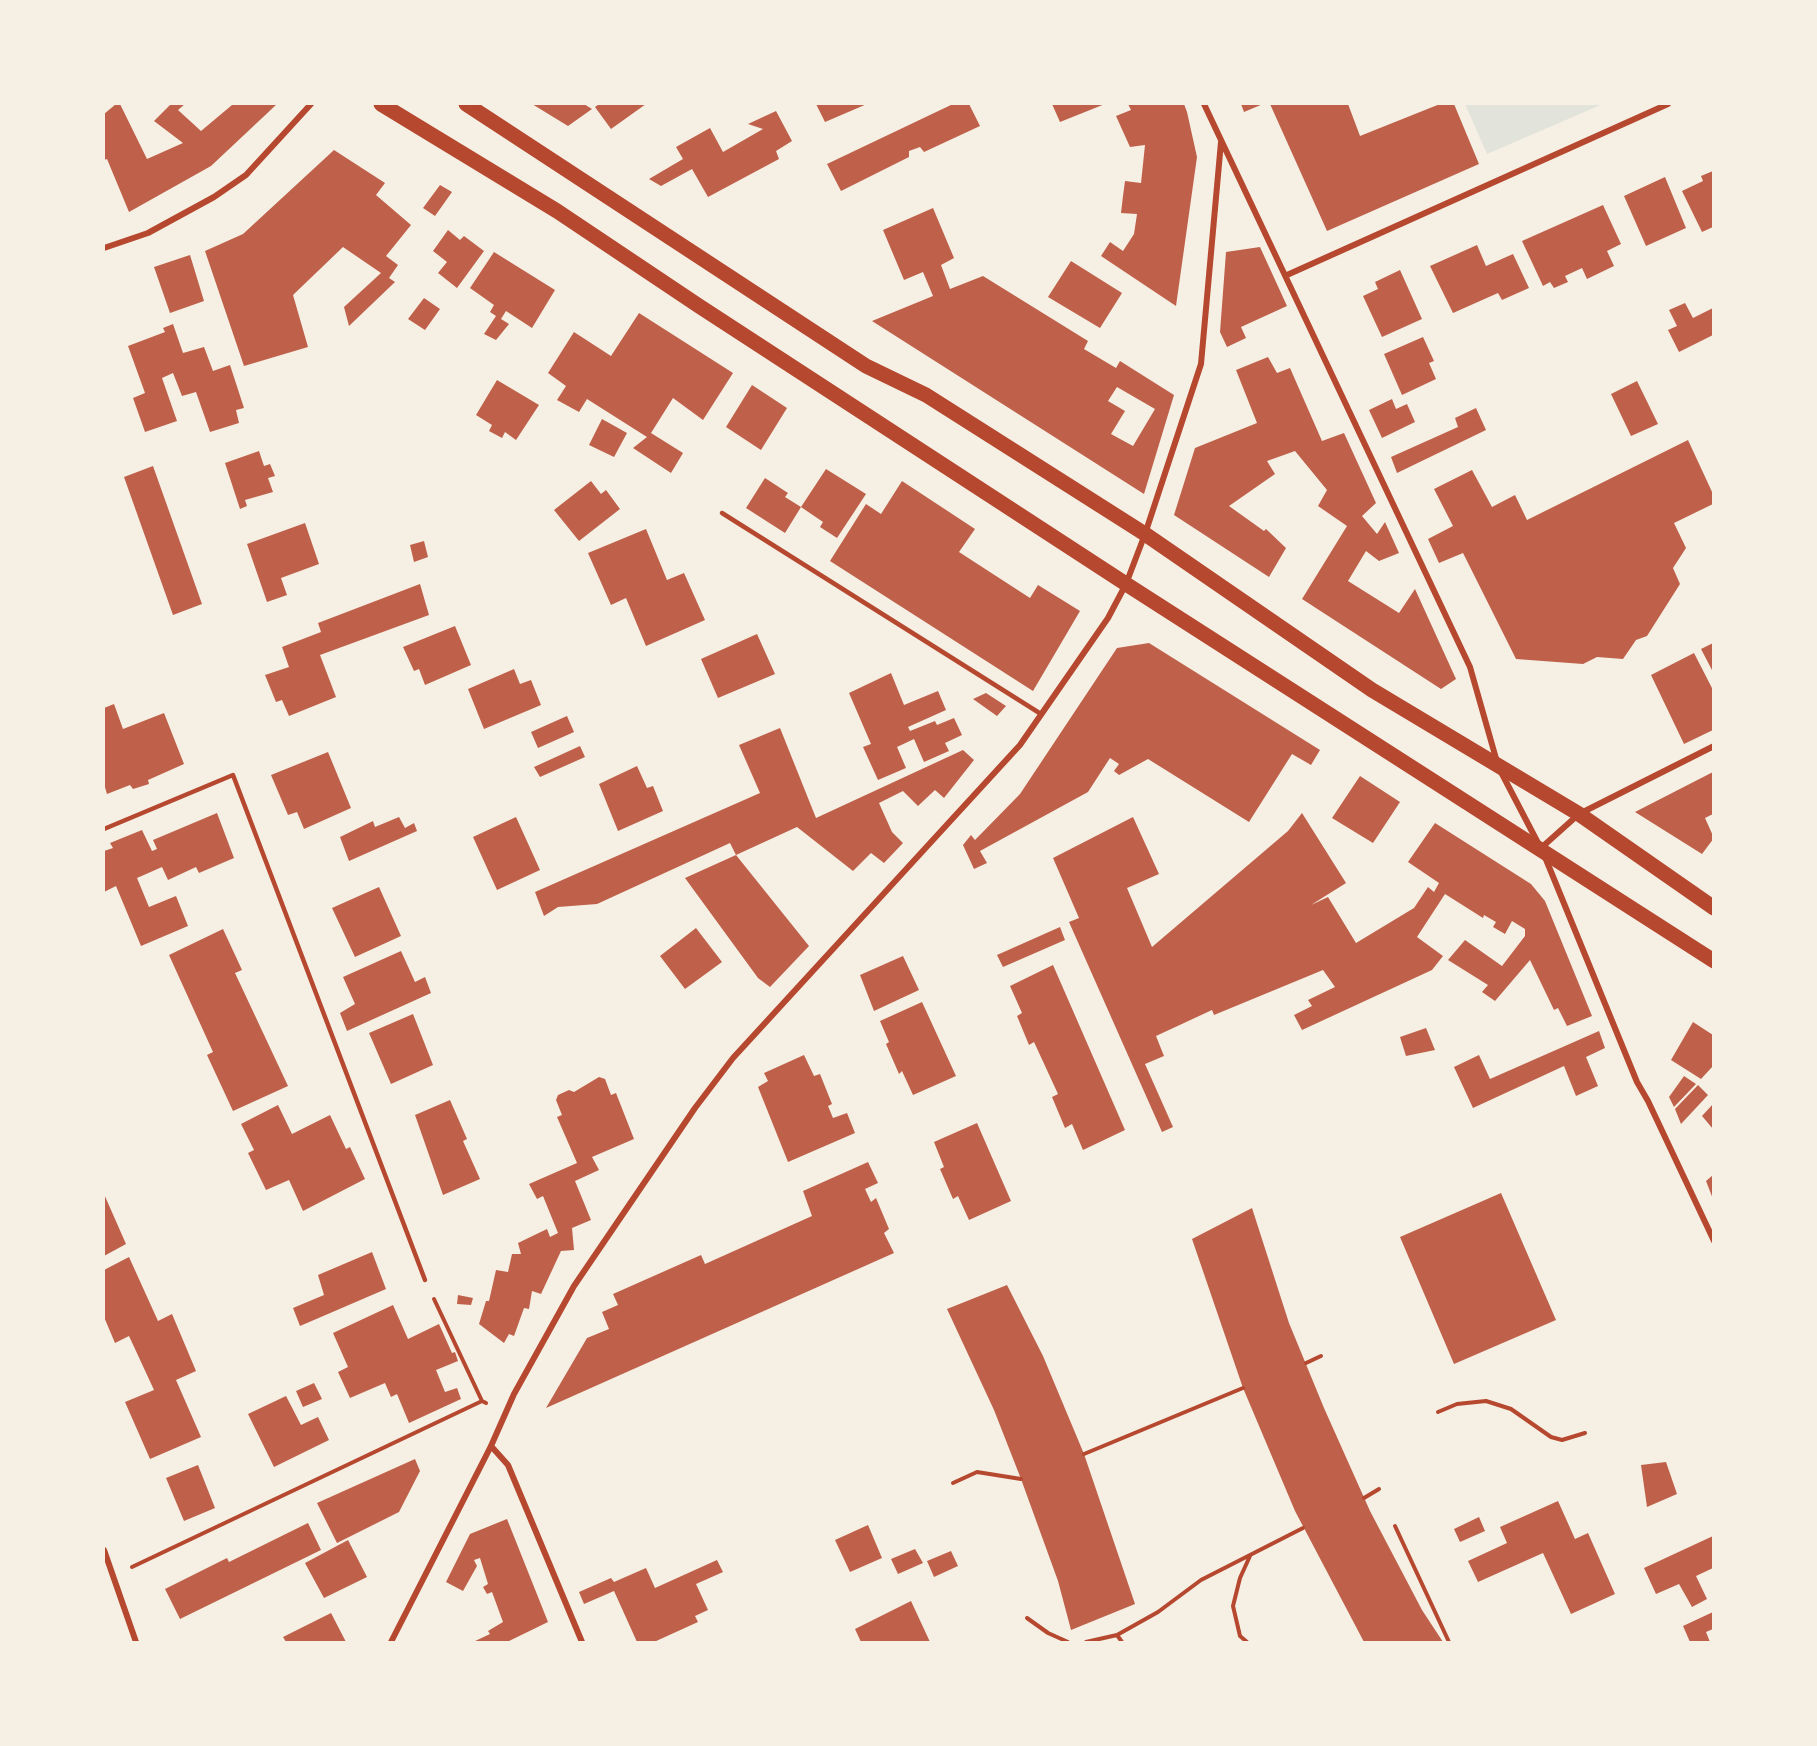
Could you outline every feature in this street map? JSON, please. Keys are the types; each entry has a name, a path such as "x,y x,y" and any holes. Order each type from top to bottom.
{"main road":[{"path":"381,104 557,211 1126,584 1541,848 1713,961"},
{"path":"466,104 866,366 926,395 1145,534 1372,690 1579,814 1713,908"}],"street":[{"path":"104,248 148,232 214,197 246,175 311,104"},
{"path":"1204,104 1287,275 1470,667 1499,766 1541,848 1637,1082 1713,1241"},
{"path":"1287,275 1668,104"},
{"path":"391,1642 506,1413 573,1286 694,1108 733,1058 1020,745 1108,618 1126,584 1145,534 1201,364 1221,142"},
{"path":"1541,848 1579,814 1713,746"},
{"path":"491,1446 508,1465 582,1642"},
{"path":"104,1552 136,1642"}],"lane":[{"path":"722,513 1041,714"},
{"path":"104,829 234,775 425,1280"}],"path":[{"path":"425,1280 482,1401 506,1413"},
{"path":"1306,1363 1321,1356"},
{"path":"1084,1454 1243,1388"},
{"path":"113,1576 482,1401"},
{"path":"1438,1412 1457,1404 1486,1401 1511,1409 1551,1437 1562,1440 1585,1432"},
{"path":"953,1483 977,1472 1021,1479"},
{"path":"1364,1498 1379,1489"},
{"path":"1395,1526 1449,1642"},
{"path":"1086,1642 1117,1635 1158,1612 1201,1580 1303,1528"},
{"path":"1246,1642 1240,1636 1233,1606 1240,1578 1250,1555"},
{"path":"1027,1618 1048,1633 1068,1642"},
{"path":"1117,1635 1122,1642"}],"shaded area":[{"path":"1465,104 1603,104 1487,154"}],"building":[{"path":"116,104 120,104 147,159 183,143 154,121 171,104 185,104 178,110 201,131 232,105 230,104 277,104 211,166 129,212 107,159 104,160 104,114"},
{"path":"532,104 584,104 592,109 568,126"},
{"path":"599,104 646,104 611,129 595,107"},
{"path":"816,104 867,104 825,122"},
{"path":"953,104 969,104 980,126 924,152 920,147 909,151 909,157 841,191 827,164"},
{"path":"1052,104 1105,104 1060,122"},
{"path":"1128,104 1184,104 1187,112 1197,157 1176,306 1101,256 1110,242 1123,251 1134,234 1137,214 1121,213 1123,196 1125,181 1141,183 1145,145 1130,147 1116,116 1131,110"},
{"path":"1241,104 1263,104 1244,112"},
{"path":"1270,104 1348,104 1360,136 1440,104 1454,104 1479,164 1327,231"},
{"path":"776,111 792,141 776,151 779,159 708,197 692,169 661,186 649,179 683,159 676,147 710,128 723,152 763,129 748,124"},
{"path":"334,150 385,183 376,195 411,225 386,256 398,265 389,278 395,282 349,326 344,307 381,273 343,247 293,295 308,347 244,366 205,251 243,234"},
{"path":"1713,171 1713,227 1702,232 1682,191 1703,181 1701,176"},
{"path":"1665,177 1686,228 1646,246 1624,196"},
{"path":"440,185 452,192 435,216 423,208"},
{"path":"1603,205 1621,244 1607,251 1614,266 1587,279 1582,268 1565,276 1568,282 1554,288 1550,282 1543,286 1522,241"},
{"path":"933,208 954,258 941,265 950,289 983,276 1088,341 1084,349 1116,368 1120,361 1174,395 1144,494 872,321 933,296 923,272 904,280 883,230","holes":["1117,387 1155,409 1133,446 1111,434 1125,411 1108,401"]},
{"path":"448,230 460,240 464,236 484,251 457,288 438,273 447,262 433,251"},
{"path":"1477,245 1486,266 1513,254 1529,288 1502,300 1498,293 1453,313 1430,266"},
{"path":"1260,247 1287,306 1241,327 1246,338 1227,347 1220,332 1226,252"},
{"path":"494,252 555,290 532,328 506,311 501,319 509,324 496,340 484,334 496,316 490,312 494,305 470,288"},
{"path":"190,255 204,301 170,313 154,267"},
{"path":"1071,261 1122,293 1100,328 1048,297"},
{"path":"1400,270 1422,319 1382,337 1363,296 1378,289 1375,282"},
{"path":"424,298 440,309 425,330 408,319"},
{"path":"1685,303 1693,318 1713,308 1713,335 1679,352 1668,330 1677,326 1669,310"},
{"path":"639,313 733,373 703,420 673,398 651,433 683,453 671,473 633,448 647,437 587,399 579,412 557,400 566,386 548,373 574,332 611,356"},
{"path":"173,324 183,353 204,347 213,371 230,365 244,408 236,410 239,423 210,432 196,392 182,396 173,373 162,378 177,421 145,432 133,398 145,393 128,346 165,332 163,328"},
{"path":"1423,337 1434,361 1429,363 1436,379 1402,395 1384,354"},
{"path":"1268,357 1277,373 1290,368 1322,441 1344,433 1376,503 1362,516 1377,534 1385,522 1399,553 1379,561 1366,551 1348,581 1399,613 1415,589 1456,679 1441,689 1302,599 1347,526 1318,506 1327,490 1295,451 1267,461 1275,474 1229,506 1264,531 1266,529 1286,548 1269,577 1174,515 1195,448 1257,423 1236,370"},
{"path":"497,380 539,405 516,440 505,432 502,438 489,431 492,425 476,415"},
{"path":"1637,381 1658,424 1631,436 1611,394"},
{"path":"752,385 787,408 761,450 726,427"},
{"path":"1392,399 1396,409 1407,404 1415,422 1382,438 1369,410"},
{"path":"1476,408 1486,430 1397,473 1391,457 1458,427 1455,418"},
{"path":"602,419 627,433 614,457 589,445"},
{"path":"1688,440 1713,494 1713,504 1674,523 1686,548 1673,568 1680,584 1647,636 1636,640 1623,659 1597,657 1583,664 1516,659 1463,553 1439,563 1428,539 1453,526 1434,489 1472,470 1492,507 1515,495 1527,520"},
{"path":"259,451 264,466 270,464 275,476 268,478 273,492 245,500 247,506 240,509 225,463"},
{"path":"153,466 202,604 173,615 124,477"},
{"path":"826,469 866,494 837,538 820,527 823,522 801,507"},
{"path":"765,478 788,493 785,497 801,507 785,533 746,508"},
{"path":"591,481 601,494 606,490 620,509 579,541 554,510"},
{"path":"902,481 975,529 959,552 1030,598 1038,585 1080,611 1033,691 830,561 866,504 881,514"},
{"path":"305,523 319,564 281,578 287,595 267,602 247,544"},
{"path":"646,529 667,580 684,573 705,620 646,646 626,598 611,605 588,553"},
{"path":"424,541 428,557 414,562 410,545"},
{"path":"420,584 429,615 320,655 336,697 289,716 282,700 276,702 265,675 289,667 282,647 321,632 318,623"},
{"path":"455,626 471,665 425,685 419,669 414,671 403,647"},
{"path":"757,634 775,674 718,698 701,659"},
{"path":"1149,643 1320,750 1311,765 1292,754 1249,822 1148,759 1119,775 1114,771 1119,764 1110,758 1088,792 980,851 987,863 974,869 963,845 971,835 975,840 1020,794 1117,648"},
{"path":"1713,643 1713,672 1701,649"},
{"path":"1694,653 1713,690 1713,730 1684,744 1651,675"},
{"path":"514,669 520,684 531,680 541,705 484,729 468,689"},
{"path":"891,673 904,705 938,691 946,710 908,727 910,731 935,721 937,725 954,718 962,735 945,743 949,751 924,762 914,739 897,747 906,768 878,780 863,747 871,744 849,693"},
{"path":"986,693 1006,706 997,716 973,699"},
{"path":"114,704 123,729 164,713 184,764 148,780 149,784 133,789 130,785 107,794 104,784 104,708"},
{"path":"567,716 574,732 538,748 531,732"},
{"path":"780,728 816,818 963,750 974,760 944,798 935,790 918,806 903,791 879,803 892,832 903,843 884,863 871,853 853,871 797,827 736,855 730,843 597,904 558,907 544,916 535,892 760,793 739,745"},
{"path":"580,746 585,757 540,777 534,767"},
{"path":"328,752 351,808 304,829 297,812 288,815 271,775"},
{"path":"637,766 647,788 653,786 663,811 618,831 599,784"},
{"path":"1713,772 1713,814 1705,818 1714,838 1702,854 1635,812"},
{"path":"1360,776 1400,802 1373,843 1332,818"},
{"path":"217,813 234,858 199,873 196,867 168,880 162,867 137,878 149,907 176,896 188,926 141,946 116,886 104,892 104,851 113,848 110,843 142,830 152,851 157,849 153,840"},
{"path":"1302,813 1346,883 1311,905 1328,897 1356,943 1414,908 1428,887 1434,892 1439,883 1408,862 1435,823 1531,884 1545,901 1592,1016 1567,1026 1558,1008 1554,1010 1530,960 1495,1001 1482,992 1488,985 1448,960 1465,940 1502,966 1525,936 1525,929 1512,921 1505,934 1493,927 1496,922 1484,915 1483,918 1445,894 1417,937 1443,956 1432,970 1302,1030 1294,1015 1312,1006 1308,1000 1335,987 1323,970 1214,1015 1212,1010 1156,1036 1164,1056 1145,1064 1173,1127 1162,1132 1069,922 1079,918 1053,858 1133,817 1159,874 1127,888 1152,947 1288,831"},
{"path":"399,817 405,828 414,823 417,831 349,861 340,837 373,821 375,827"},
{"path":"516,817 540,870 497,890 473,837"},
{"path":"736,855 809,946 770,987 758,978 685,878"},
{"path":"379,887 401,936 355,957 332,908"},
{"path":"1060,927 1065,940 1003,967 997,955"},
{"path":"696,928 722,962 685,989 660,956"},
{"path":"223,929 242,970 235,973 288,1086 233,1111 207,1055 213,1052 169,955"},
{"path":"401,951 415,982 425,977 431,993 347,1031 340,1013 355,1004 343,977"},
{"path":"903,956 919,990 874,1011 860,975"},
{"path":"1053,965 1125,1130 1083,1150 1072,1124 1065,1128 1052,1097 1058,1094 1034,1042 1029,1045 1017,1016 1022,1013 1010,986"},
{"path":"922,1002 956,1076 913,1095 902,1071 899,1074 886,1044 889,1042 880,1021"},
{"path":"413,1014 433,1065 391,1084 369,1033"},
{"path":"1693,1022 1713,1035 1713,1066 1701,1079 1671,1060"},
{"path":"1426,1028 1435,1050 1406,1056 1400,1037"},
{"path":"1599,1031 1605,1048 1586,1057 1598,1086 1576,1096 1564,1066 1473,1108 1454,1067 1479,1055 1490,1079"},
{"path":"804,1055 814,1076 820,1074 832,1104 828,1106 833,1118 847,1113 855,1133 788,1162 758,1087 768,1081 764,1073"},
{"path":"1684,1076 1696,1084 1674,1107 1669,1097"},
{"path":"599,1077 605,1079 611,1095 616,1093 634,1139 592,1157 599,1170 575,1181 591,1220 572,1228 574,1250 561,1251 541,1294 532,1291 529,1309 524,1308 514,1336 509,1334 504,1343 479,1324 486,1301 489,1301 496,1270 508,1272 512,1254 521,1254 518,1243 547,1229 550,1237 558,1233 543,1196 537,1199 529,1184 577,1163 557,1117 562,1115 556,1100 558,1095 569,1090 574,1092"},
{"path":"1698,1085 1708,1095 1681,1124 1675,1109"},
{"path":"450,1100 467,1139 463,1141 480,1179 443,1195 415,1115"},
{"path":"1713,1104 1713,1129 1702,1116"},
{"path":"278,1105 292,1134 330,1115 346,1149 350,1147 365,1179 303,1211 289,1180 266,1190 248,1153 254,1150 241,1124"},
{"path":"977,1123 1011,1201 969,1220 958,1196 953,1199 940,1169 944,1167 934,1142"},
{"path":"868,1162 878,1183 865,1189 871,1202 876,1198 889,1229 884,1233 894,1253 546,1408 587,1338 609,1329 602,1312 618,1305 613,1294 701,1255 705,1264 812,1216 803,1191"},
{"path":"1713,1175 1713,1199 1706,1181"},
{"path":"1501,1193 1556,1320 1454,1364 1400,1237"},
{"path":"104,1194 126,1244 104,1256"},
{"path":"1252,1208 1289,1323 1324,1408 1370,1511 1422,1610 1443,1642 1364,1642 1295,1511 1243,1388 1192,1239"},
{"path":"372,1252 386,1289 300,1326 293,1308 324,1295 318,1275"},
{"path":"129,1257 158,1321 172,1314 196,1371 176,1380 201,1437 150,1459 125,1402 154,1390 129,1336 115,1343 104,1317 104,1270"},
{"path":"1007,1285 1043,1356 1084,1454 1135,1604 1071,1630 1058,1581 1021,1479 994,1410 947,1309"},
{"path":"458,1295 473,1298 471,1305 457,1304"},
{"path":"393,1305 408,1339 439,1324 458,1361 436,1370 445,1392 457,1388 461,1399 409,1423 397,1394 391,1397 385,1383 350,1398 338,1372 348,1367 333,1333"},
{"path":"314,1383 322,1399 303,1407 296,1391"},
{"path":"286,1396 301,1425 318,1417 329,1440 274,1467 248,1414"},
{"path":"415,1459 420,1471 399,1512 337,1543 317,1503"},
{"path":"1666,1462 1677,1494 1647,1507 1641,1465"},
{"path":"198,1465 215,1508 184,1521 166,1478"},
{"path":"1558,1501 1575,1539 1588,1533 1615,1594 1571,1614 1543,1553 1478,1582 1468,1561 1507,1543 1500,1527"},
{"path":"1479,1517 1485,1531 1460,1542 1454,1529"},
{"path":"507,1519 548,1622 507,1642 473,1642 490,1634 488,1631 503,1622 492,1592 487,1594 483,1587 488,1584 480,1558 474,1560 477,1566 463,1591 446,1582 470,1534"},
{"path":"308,1523 321,1550 180,1619 165,1589 227,1558 229,1562"},
{"path":"868,1525 882,1558 850,1572 835,1540"},
{"path":"1713,1536 1713,1568 1696,1576 1707,1599 1692,1607 1679,1584 1656,1594 1644,1568"},
{"path":"348,1540 367,1577 324,1598 305,1563"},
{"path":"915,1549 923,1563 898,1574 891,1559"},
{"path":"951,1551 958,1566 934,1577 927,1561"},
{"path":"717,1560 723,1572 696,1584 708,1610 695,1616 698,1622 654,1642 637,1642 614,1591 584,1604 579,1592 611,1578 614,1582 646,1568 655,1588"},
{"path":"911,1601 930,1642 861,1642 855,1629"},
{"path":"1713,1612 1713,1629 1706,1632 1710,1642 1690,1642 1683,1626"},
{"path":"331,1613 346,1642 286,1642 283,1637"}]}
